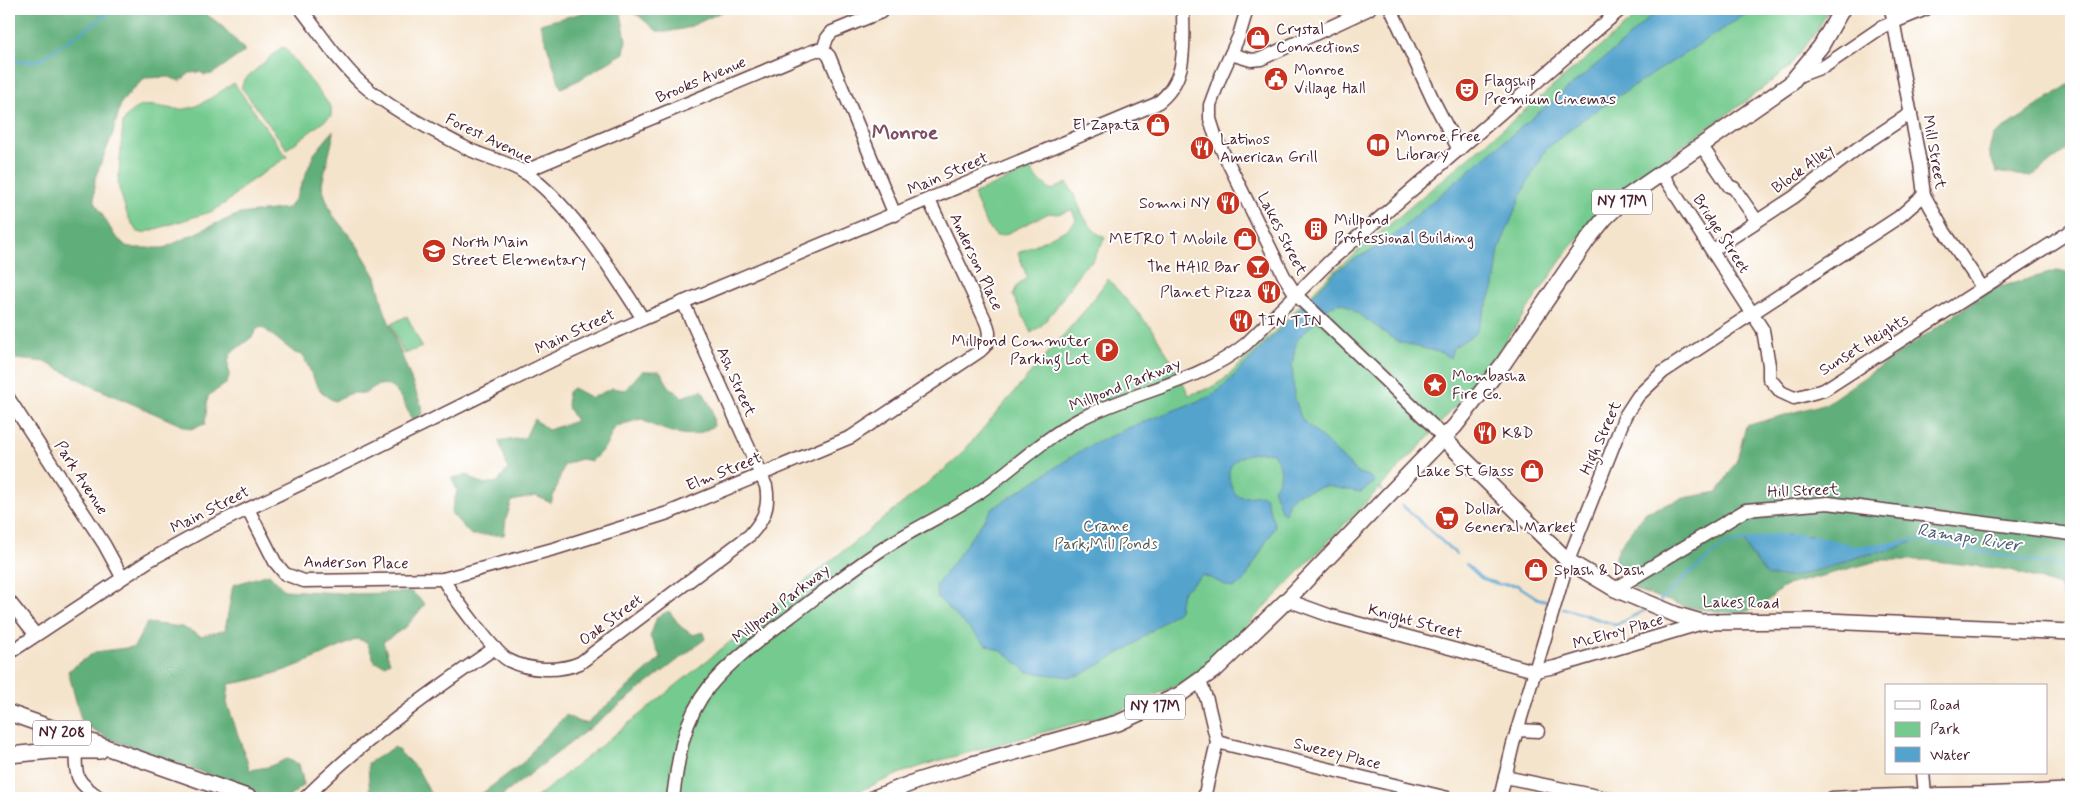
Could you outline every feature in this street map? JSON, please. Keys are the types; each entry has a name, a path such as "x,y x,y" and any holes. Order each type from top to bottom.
{"main road":[{"name":"NY 17M","path":"874,798 917,781 969,765 1118,723 1162,704 1200,682 1287,600 1443,438 1486,387 1605,218 1627,197 1661,172 1779,93 1798,76 1821,46 1842,9"},
{"name":"Lakes Road","path":"1443,438 1568,561 1615,589 1677,615 1701,622 1826,621 2071,632"},
{"name":"NY 208","path":"9,713 115,752 250,798"},
{"name":"NY 208","path":"9,755 76,750 115,752"}],"street":[{"name":"Forest Avenue","path":"301,9 356,78 389,104 469,149 523,172 535,181 597,249 643,319"},
{"name":"Main Street","path":"9,653 122,578 208,528 353,459 486,392 643,319 1156,104 1174,86 1182,64 1183,9"},
{"name":"Lakes Street","path":"1247,9 1210,105 1211,126 1284,276 1300,299 1432,425 1443,438"},
{"path":"1231,54 1252,60 1261,59 1369,9"},
{"path":"1391,9 1433,100 1459,150"},
{"name":"Millpond Parkway","path":"673,798 684,734 696,707 709,687 737,659 857,566 981,491 1052,437 1079,420 1114,404 1166,386 1215,365 1233,354 1300,299 1330,260 1621,9"},
{"name":"Mill Street","path":"1891,9 1920,163 1924,195 1944,231 1982,287"},
{"path":"1798,76 1826,66 1882,27 1926,9"},
{"path":"881,12 832,32 822,50 829,56 895,215"},
{"name":"Brooks Avenue","path":"523,172 805,54 822,50"},
{"name":"Block Alley","path":"1713,250 1794,197 1858,148 1911,113"},
{"path":"1701,145 1728,186 1734,188 1757,222"},
{"name":"Bridge Street","path":"1661,172 1753,313"},
{"name":"High Street","path":"1500,798 1517,730 1568,561 1620,426 1638,396 1662,372 1899,217 1924,195"},
{"name":"Anderson Place","path":"929,200 986,322 989,338"},
{"path":"1982,287 2071,231"},
{"name":"Sunset Heights","path":"1753,313 1763,330 1769,365 1769,378 1781,392 1794,398 1824,390 1982,287"},
{"name":"Ash Street","path":"683,302 761,474"},
{"name":"Elm Street","path":"443,579 616,530 668,512 858,433 980,350 987,344 989,338"},
{"name":"Park Avenue","path":"9,399 104,544 122,578"},
{"name":"Oak Street","path":"443,579 450,592 495,648 507,659 523,666 558,669 580,664 750,535 762,521 768,498 761,474"},
{"name":"Hill Street","path":"1615,589 1746,510 1828,503 2071,534"},
{"name":"Anderson Place","path":"248,509 279,569 292,577 304,580 344,581 443,579"},
{"name":"Knight Street","path":"1287,600 1331,616 1535,671"},
{"path":"9,601 35,634"},
{"name":"McElroy Place","path":"1535,671 1555,667 1709,622"},
{"path":"306,798 355,753 427,694 495,648"},
{"path":"1200,682 1207,700 1217,742 1204,798"},
{"path":"1517,730 1538,731"},
{"name":"Swezey Place","path":"1217,742 1448,798"},
{"path":"76,750 75,768 78,780 100,798"},
{"path":"1923,774 1925,794"},
{"path":"1505,778 1607,798"},
{"path":"1832,798 2071,789"}],"green space":[{"path":"9,9 199,9 221,25 244,49 244,52 212,74 190,73 180,81 168,77 145,78 121,103 113,133 95,178 94,201 115,236 126,246 135,248 164,248 240,214 288,208 296,198 314,154 333,131 322,184 324,193 332,214 357,245 376,277 384,309 423,414 412,420 398,394 388,386 374,387 364,394 349,394 335,401 318,387 302,355 295,353 262,327 257,329 252,337 231,353 228,362 229,376 227,383 208,396 205,424 190,429 94,387 45,362 16,359 9,354"},
{"path":"587,9 728,9 687,28 667,32 657,31 639,16 625,10 621,13 626,40 624,53 579,80 561,88 540,24 585,12"},
{"name":"Crane Park;Mill Ponds","path":"1645,9 1829,9 1818,29 1788,68 1746,101 1637,178 1601,211 1568,250 1483,374 1426,440 1210,662 1182,683 1117,712 934,762 901,773 843,798 536,798 955,461 1086,309 1108,279 1152,329 1178,372 1189,395 1210,388 1223,380 1253,353 1333,272"},
{"path":"282,47 285,48 331,107 331,116 287,149 241,87 245,79"},
{"path":"234,83 287,157 245,185 227,202 213,211 143,233 137,232 128,217 118,185 123,123 129,113 145,106 172,109 190,108"},
{"path":"2071,83 2071,147 2031,177 1996,172 1989,151 1993,136"},
{"path":"1031,169 1036,178 1052,190 1067,183 1086,220 1097,233 1105,238 1093,260 1083,268 1055,309 1041,326 1031,333 1013,295 1017,286 1027,277 1018,253 1068,229 1076,220 1072,210 1057,214 1049,213 1004,235 996,236 986,224 974,195"},
{"path":"2057,271 2071,273 2071,616 2064,603 2059,586 2011,570 1927,560 1881,560 1784,586 1762,606 1739,614 1687,607 1636,590 1613,567 1619,547 1646,512 1684,498 1718,492 1737,460 1746,426 1827,403 1992,289","holes":["1775,535 1815,536 1856,547 1915,540 1892,550 1860,556 1833,566 1745,541"]},
{"path":"407,316 422,347 404,354 391,324"},
{"path":"642,371 660,371 670,388 682,397 702,390 712,409 714,426 700,433 693,434 669,431 640,419 615,427 606,446 592,461 580,459 564,465 551,503 536,496 512,501 506,519 504,535 471,535 451,513 457,491 452,478 468,475 482,484 498,482 508,469 499,441 525,438 534,419 548,430 576,421 567,406 568,392 573,388 592,398 612,388 625,390"},
{"path":"269,574 284,590 357,594 412,592 425,604 407,626 383,642 390,662 385,665 375,662 367,642 357,639 279,672 229,684 227,703 250,770 268,767 287,759 299,764 304,785 288,798 273,798 110,739 82,723 68,671 95,652 134,647 147,623 182,627 201,636 225,630 233,585"},
{"path":"669,611 681,627 693,635 703,632 705,639 499,798 476,798 525,761 537,744 566,715 579,722 587,723 661,658 650,637 657,617"},
{"path":"395,747 418,770 433,798 370,798 368,763"}],"water":[{"path":"1658,9 1754,9 1586,117 1546,149 1524,189 1499,249 1494,287 1476,333 1453,348 1450,358 1442,353 1398,342 1343,303 1330,306 1298,339 1292,365 1294,395 1301,418 1358,473 1371,477 1375,482 1361,492 1325,486 1297,494 1289,501 1285,513 1282,513 1273,488 1279,479 1280,466 1273,453 1252,453 1238,459 1233,463 1229,476 1236,495 1245,497 1265,496 1275,526 1243,583 1232,588 1203,575 1182,592 1179,610 1130,647 1083,674 1070,677 1028,672 1003,652 985,644 938,598 936,586 992,509 1085,448 1128,428 1211,396 1222,388 1336,272 1349,262 1385,243 1621,44"},
{"path":"1775,535 1815,536 1856,547 1917,540 1892,550 1860,556 1833,566 1792,577 1768,576 1751,555 1744,541"}],"waterway":[{"path":"9,59 23,62 40,60 115,9"},
{"name":"Ramapo River","path":"1402,505 1456,554"},
{"name":"Ramapo River","path":"1660,601 1688,574 1725,545 1775,535 1785,535"},
{"name":"Ramapo River","path":"1790,535 1805,536"},
{"name":"Ramapo River","path":"1813,536 1856,547 1917,540 2056,565 2071,560"},
{"name":"Ramapo River","path":"1466,564 1481,578 1498,584 1517,585 1537,598 1548,602"},
{"name":"Ramapo River","path":"1563,608 1616,625 1647,609"}],"place":[{"name":"Crystal Connections","path":"1258,38"},
{"name":"Monroe Village Hall","path":"1276,79"},
{"name":"Flagship Premium Cinemas","path":"1467,90"},
{"name":"El Zapata","path":"1158,125"},
{"name":"Monroe Free Library","path":"1378,145"},
{"name":"Latinos American Grill","path":"1202,148"},
{"name":"Somni NY","path":"1228,203"},
{"name":"Millpond Professional Building","path":"1316,229"},
{"name":"METRO T Mobile","path":"1245,239"},
{"name":"North Main Street Elementary","path":"434,251"},
{"name":"The HAIR Bar","path":"1258,267"},
{"name":"Planet Pizza","path":"1269,292"},
{"name":"TIN TIN","path":"1241,321"},
{"name":"Millpond Commuter Parking Lot","path":"1107,350"},
{"name":"Mombasha Fire Co.","path":"1435,385"},
{"name":"K&D","path":"1485,433"},
{"name":"Lake St Glass","path":"1532,471"},
{"name":"Dollar General Market","path":"1447,518"},
{"name":"Splash & Dash","path":"1536,570"}],"district":[{"name":"Monroe","path":"905,133"}]}
